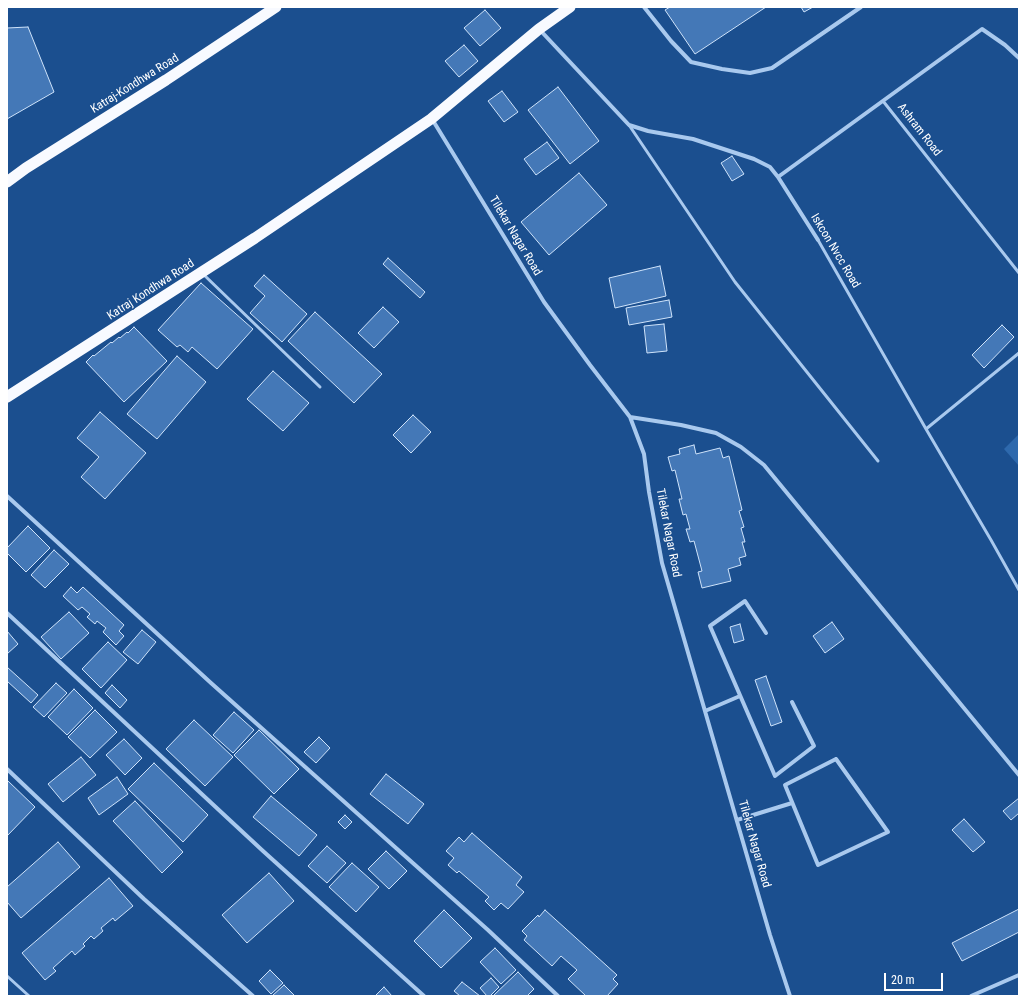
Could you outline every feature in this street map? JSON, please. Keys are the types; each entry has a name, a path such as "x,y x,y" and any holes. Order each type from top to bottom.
{"highway":[{"name":"Katraj-Kondhwa Road","path":"7,182 26,168 166,80 276,7"},
{"name":"Katraj Kondhwa Road","path":"7,397 308,204 432,119 539,29 570,7"}],"street":[{"path":"644,7 671,41 691,62 750,73 772,68 861,7"},
{"name":"Iskcon Nvcc Road","path":"539,29 629,125 648,131 693,138 754,159 770,167 818,240"},
{"path":"883,101 982,29 1005,45 1019,58"},
{"name":"Ashram Road","path":"778,177 883,101"},
{"name":"Tilekar Nagar Road","path":"432,119 544,302 630,417 644,454 649,492 662,563 736,820 770,935 790,996"},
{"path":"630,417 681,425 716,433 741,447 764,465 1019,775"},
{"path":"7,496 211,683 488,930 558,996"},
{"path":"766,634 745,601 710,626 775,776 814,746 792,702"},
{"path":"7,613 263,851 424,996"},
{"path":"705,711 740,696"},
{"path":"836,759 888,832 818,865 792,803 785,785 836,759"},
{"path":"7,769 144,899 254,996"},
{"path":"736,820 792,803"},
{"path":"971,996 1019,975"}],"lane":[{"name":"Ashram Road","path":"883,101 1019,272"},
{"path":"629,125 735,282 878,461"},
{"name":"Iskcon Nvcc Road","path":"818,240 926,429 992,540 1019,590"},
{"path":"202,273 320,387"},
{"path":"926,429 1019,354"},
{"path":"7,976 30,996"}],"shaded area":[{"path":"1019,434 1019,466 1004,449"}],"building":[{"path":"670,7 766,7 695,54 665,10"},
{"path":"801,7 813,7 804,12"},
{"path":"485,10 501,28 480,46 464,28"},
{"path":"28,27 54,92 7,119 7,28"},
{"path":"464,45 478,61 459,77 445,61"},
{"path":"558,87 599,141 570,164 528,110"},
{"path":"502,91 518,112 504,122 488,101"},
{"path":"547,142 559,158 536,175 524,159"},
{"path":"732,156 744,174 732,181 721,163"},
{"path":"579,173 607,205 549,255 521,222"},
{"path":"388,258 425,292 420,298 383,264"},
{"path":"660,266 666,296 615,308 609,278"},
{"path":"264,275 307,314 282,342 250,313 265,296 254,286"},
{"path":"201,283 253,329 217,369 192,347 188,352 180,345 177,347 158,330"},
{"path":"669,300 672,317 629,325 626,308"},
{"path":"383,307 399,322 374,348 358,333"},
{"path":"315,312 382,374 354,403 288,341"},
{"path":"664,324 667,351 647,353 644,326"},
{"path":"1002,325 1014,337 984,368 972,355"},
{"path":"134,327 167,361 124,402 86,362 93,355 94,356 111,342 112,343 119,337 120,338 127,332 128,333"},
{"path":"177,356 206,382 157,439 127,414"},
{"path":"273,371 309,403 283,431 247,399"},
{"path":"100,412 146,453 105,499 81,477 99,457 77,438"},
{"path":"413,415 431,432 411,453 393,435"},
{"path":"694,445 696,454 720,448 723,458 729,456 742,510 739,511 744,527 741,528 745,542 742,542 746,556 739,558 741,565 728,569 731,581 702,588 698,572 702,571 694,541 690,542 686,529 690,529 686,514 683,515 679,499 682,499 675,470 672,471 668,457 680,454 679,449"},
{"path":"28,526 50,548 26,572 7,553 7,548"},
{"path":"54,550 69,564 45,588 31,575"},
{"path":"71,587 77,593 83,587 124,625 119,631 124,636 116,645 103,632 106,628 97,621 95,624 87,617 90,614 82,607 78,610 63,596"},
{"path":"69,612 89,633 61,659 41,637"},
{"path":"832,622 844,639 825,653 813,636"},
{"path":"740,624 744,640 734,643 730,627"},
{"path":"142,630 156,642 138,664 123,652"},
{"path":"7,631 18,644 7,654"},
{"path":"108,642 127,660 101,688 82,669"},
{"path":"7,667 38,695 31,703 7,681"},
{"path":"766,676 782,722 771,726 755,680"},
{"path":"56,683 67,693 44,717 33,707"},
{"path":"112,685 127,700 120,708 105,693"},
{"path":"74,689 93,708 67,735 48,717"},
{"path":"95,710 117,732 90,758 68,737"},
{"path":"234,712 254,730 233,753 213,735"},
{"path":"194,720 233,757 205,786 166,749"},
{"path":"259,730 299,769 274,794 234,755"},
{"path":"319,737 330,748 316,763 304,752"},
{"path":"124,739 142,758 125,775 106,755"},
{"path":"81,757 96,775 63,802 48,784"},
{"path":"154,763 208,815 183,842 128,789"},
{"path":"386,774 424,804 408,824 370,794"},
{"path":"117,777 128,794 99,815 88,798"},
{"path":"7,780 35,807 7,836"},
{"path":"271,796 317,835 299,856 253,817"},
{"path":"1019,798 1019,813 1011,820 1003,811"},
{"path":"135,801 183,852 162,873 113,821"},
{"path":"345,815 352,822 345,829 338,822"},
{"path":"964,819 985,842 973,852 952,830"},
{"path":"472,833 522,877 516,885 524,892 508,909 501,903 494,910 485,901 489,897 459,871 457,873 448,865 454,858 446,851 459,837 464,842"},
{"path":"58,842 80,867 21,918 7,902 7,887"},
{"path":"327,846 346,863 327,883 308,866"},
{"path":"386,851 407,871 389,889 368,869"},
{"path":"352,863 379,887 356,912 329,887"},
{"path":"269,873 294,901 247,943 222,915"},
{"path":"109,878 133,906 115,921 113,918 101,928 103,931 94,939 91,936 83,944 85,946 75,955 72,951 53,968 56,971 45,980 22,953"},
{"path":"1019,909 1019,932 962,961 952,943"},
{"path":"444,910 472,938 441,968 414,941"},
{"path":"545,910 617,975 613,979 618,984 607,996 586,996 568,979 577,970 561,956 552,966 524,940 527,936 522,931"},
{"path":"495,948 516,970 501,984 480,962"},
{"path":"270,970 283,983 271,994 259,981"},
{"path":"518,972 534,989 527,996 493,996"},
{"path":"491,978 499,987 490,996 487,996 480,988"},
{"path":"462,982 480,996 460,996 454,991"},
{"path":"284,985 295,996 272,996"},
{"path":"384,987 392,996 375,996"}]}
